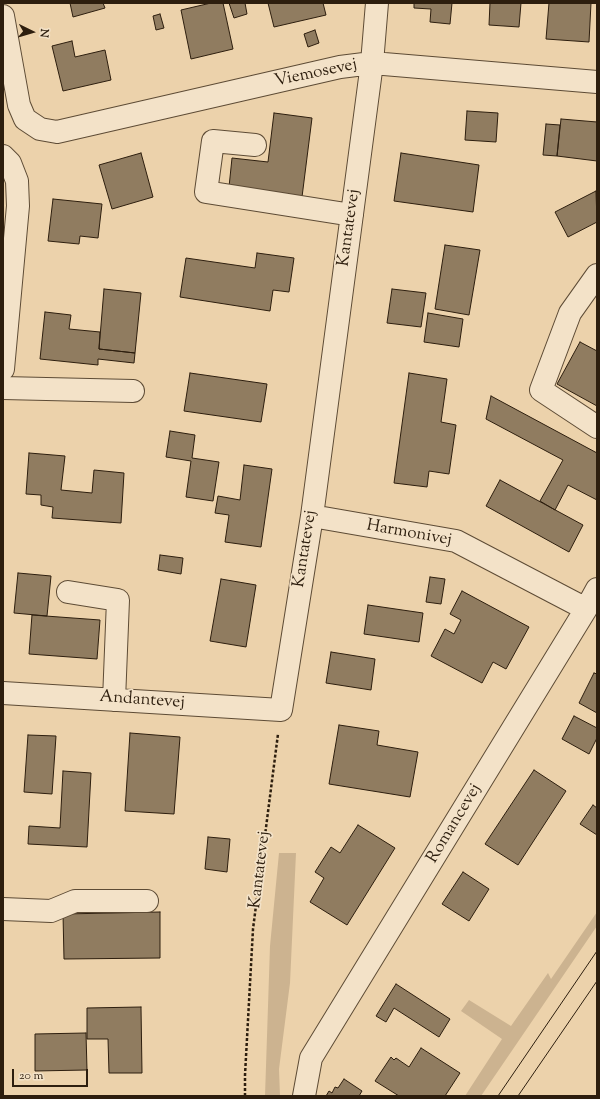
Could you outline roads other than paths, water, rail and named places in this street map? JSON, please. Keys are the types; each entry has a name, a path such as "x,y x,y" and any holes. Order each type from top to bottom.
{"street":[{"name":"Kantatevej","path":"281,710 312,516 372,63 377,3"},
{"name":"Viemosevej","path":"3,16 19,105 25,119 40,129 57,132 340,67 372,63 597,82"},
{"path":"255,145 213,141 206,192 352,215"},
{"path":"3,156 10,163 17,181 18,206 3,369"},
{"path":"597,275 570,313 541,390 597,426"},
{"path":"3,388 133,391"},
{"name":"Harmonivej","path":"312,516 456,541 586,609"},
{"name":"Romancevej","path":"304,1096 311,1058 597,589"},
{"path":"68,592 118,600 114,700"},
{"name":"Andantevej","path":"3,693 281,710"},
{"path":"3,909 51,911 75,901 147,901"}],"tram line":[{"path":"498,1096 597,951"},
{"path":"518,1096 597,981"}]}
